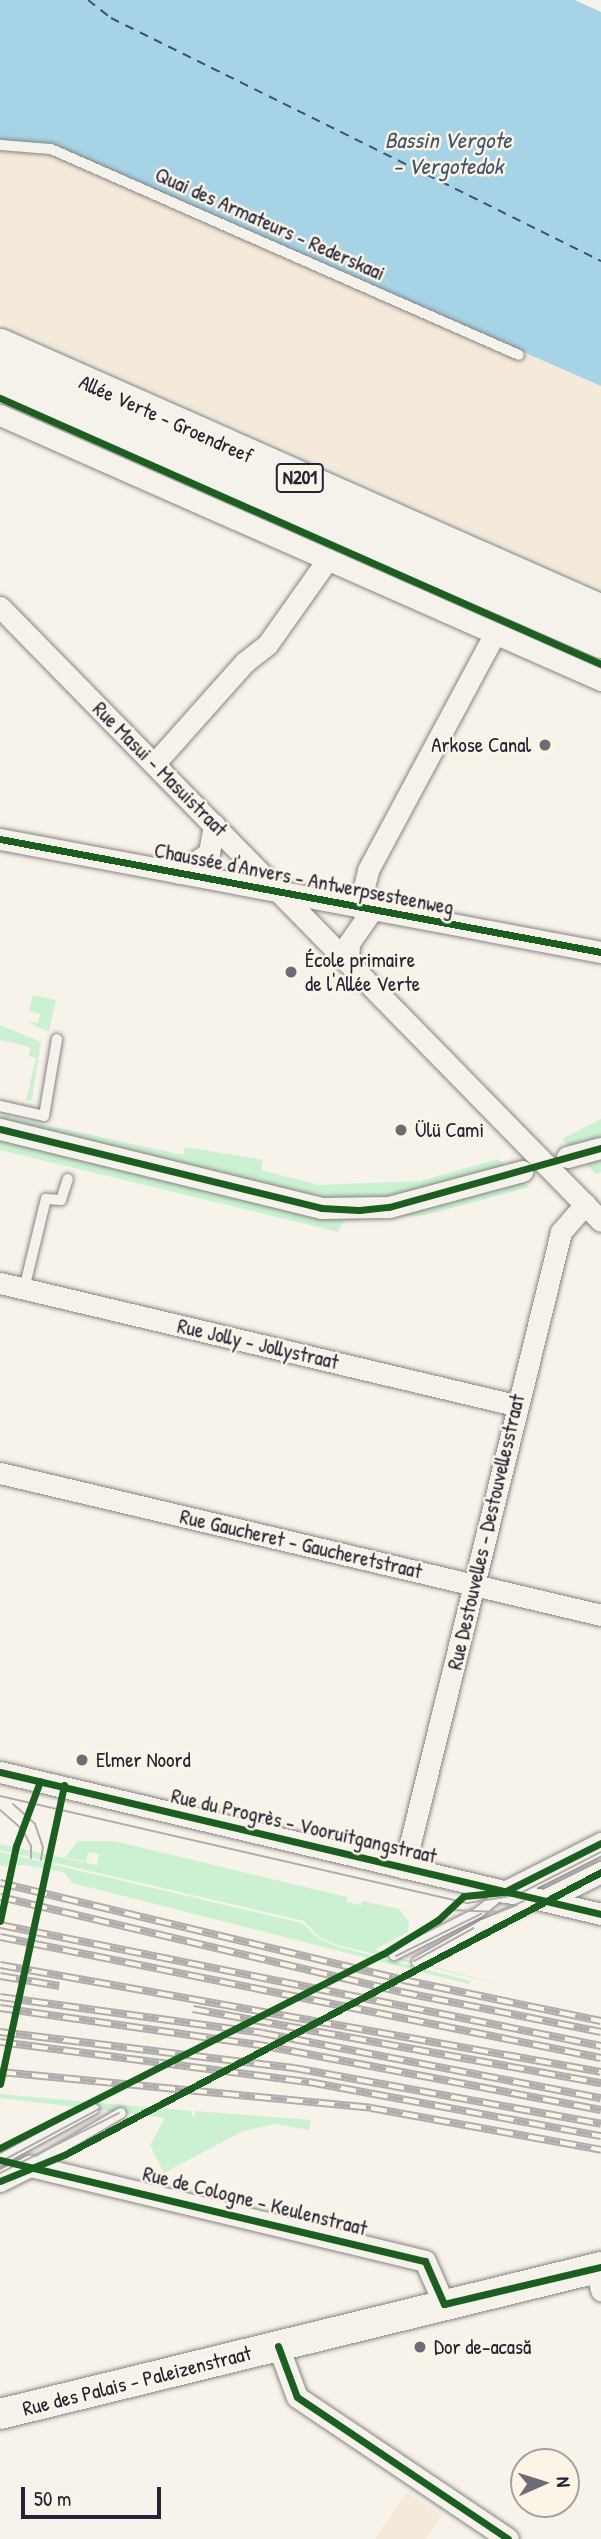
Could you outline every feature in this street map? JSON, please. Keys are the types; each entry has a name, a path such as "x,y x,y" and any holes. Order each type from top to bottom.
{"main road":[{"name":"Allée Verte - Groendreef","path":"0,345 601,611"},
{"name":"Allée Verte - Groendreef","path":"0,379 601,641"},
{"name":"Rue des Palais - Paleizenstraat","path":"0,2414 444,2304 599,2275"}],"street":[{"path":"0,415 601,680"},
{"path":"154,764 245,663 267,645 328,559"},
{"name":"Rue Masui - Masuistraat","path":"0,607 601,1221"},
{"path":"348,963 349,943 365,909 368,870 494,635"},
{"path":"179,873 209,853 214,824"},
{"name":"Chaussée d'Anvers - Antwerpsesteenweg","path":"0,839 601,952"},
{"path":"0,1129 321,1208 359,1210 408,1202 522,1171"},
{"path":"567,1157 601,1148"},
{"name":"Rue Destouvelles - Destouvellesstraat","path":"404,1868 516,1405 561,1232 584,1204"},
{"name":"Rue Jolly - Jollystraat","path":"0,1283 516,1405"},
{"name":"Rue Gaucheret - Gaucheretstraat","path":"0,1474 601,1615"},
{"name":"Rue du Progrès - Vooruitgangstraat","path":"0,1772 601,1914"},
{"path":"505,1892 601,1843"},
{"path":"545,1900 601,1872"},
{"path":"0,2181 30,2166"},
{"name":"Rue de Cologne - Keulenstraat","path":"30,2166 425,2261 444,2304"},
{"path":"278,2346 297,2397 508,2539"}],"lane":[{"name":"Quai des Armateurs - Rederskaai","path":"0,145 51,149 519,355"},
{"path":"0,1106 44,1116 57,1040"},
{"path":"24,1289 46,1199 61,1200 68,1179"},
{"path":"394,1955 479,1912 505,1892"},
{"path":"417,1962 495,1919 545,1900"},
{"path":"0,2160 94,2109"},
{"path":"30,2166 121,2113"}],"shaded area":[{"path":"0,141 50,145 601,386 601,588 0,322"},
{"path":"407,2492 442,2515 425,2539 375,2539"}],"green space":[{"path":"33,995 56,1000 49,1032 27,1022 38,1023 40,1014 29,1011"},
{"path":"0,1025 41,1042 32,1100 26,1101 36,1058 29,1056 30,1047 0,1040"},
{"path":"0,1115 183,1155 185,1147 263,1160 261,1170 319,1185 420,1181 498,1159 529,1187 426,1215 344,1221 338,1232 0,1150"},
{"path":"601,1119 601,1172 596,1174 562,1139"},
{"path":"78,1841 114,1841 347,1897 347,1902 361,1905 362,1901 399,1909 409,1922 408,1932 376,1949 380,1953 523,1990 341,1946 320,1938 304,1921 0,1850 0,1844 97,1865 99,1854 88,1852 86,1862 65,1857"},
{"path":"0,1852 302,1923 319,1939 339,1947 470,1981 469,1984 72,1883 64,1872 25,1865 0,1866"},
{"path":"0,2094 191,2111 194,2119 195,2111 311,2120 309,2130 275,2124 243,2131 164,2173 150,2145 165,2118 0,2098"}],"water":[{"name":"Bassin Vergote - Vergotedok","path":"0,0 575,0 601,12 601,386 50,145 0,141"}],"ferry route":[{"path":"88,0 111,18 601,261"}],"tram line":[{"path":"0,1796 468,1903 517,1895 601,1852"},
{"path":"13,1804 35,1824 43,1847 41,1860"},
{"path":"0,1810 22,1829 31,1846 31,1858"},
{"path":"450,1910 497,1912 524,1901"},
{"path":"396,1956 481,1914"},
{"path":"414,1961 474,1928"},
{"path":"2,2161 101,2108"},
{"path":"0,2173 119,2113"}],"railway":[{"path":"0,1883 403,1980 601,2021"},
{"path":"0,1897 401,1992 601,2032"},
{"path":"0,1925 601,2046"},
{"path":"0,1937 601,2058"},
{"path":"0,1965 601,2072"},
{"path":"0,1976 59,1986"},
{"path":"0,1997 262,2033 601,2098"},
{"path":"0,2008 260,2045 601,2110"},
{"path":"193,2009 601,2083"},
{"path":"0,2032 294,2068 601,2124"},
{"path":"0,2042 309,2082 601,2136"},
{"path":"0,2072 371,2108 601,2150"}],"cycle path":[{"path":"0,398 601,664"},
{"path":"0,839 601,952"},
{"path":"0,1129 321,1208 359,1210 389,1207 601,1148"},
{"path":"0,1772 601,1914"},
{"path":"0,1921 16,1846 40,1781"},
{"path":"0,2084 64,1785"},
{"path":"0,2148 383,1954 438,1920 464,1896 504,1892 601,1843"},
{"path":"0,2181 66,2154 601,1872"},
{"path":"0,2160 425,2261 444,2304 601,2267"},
{"path":"278,2346 297,2397 508,2539"}],"place":[{"name":"Arkose Canal","path":"545,745"},
{"name":"École primaire de l'Allée Verte","path":"291,972"},
{"name":"Ülü Cami","path":"401,1130"},
{"name":"Elmer Noord","path":"82,1760"},
{"name":"Dor de-acasă","path":"420,2347"}]}
